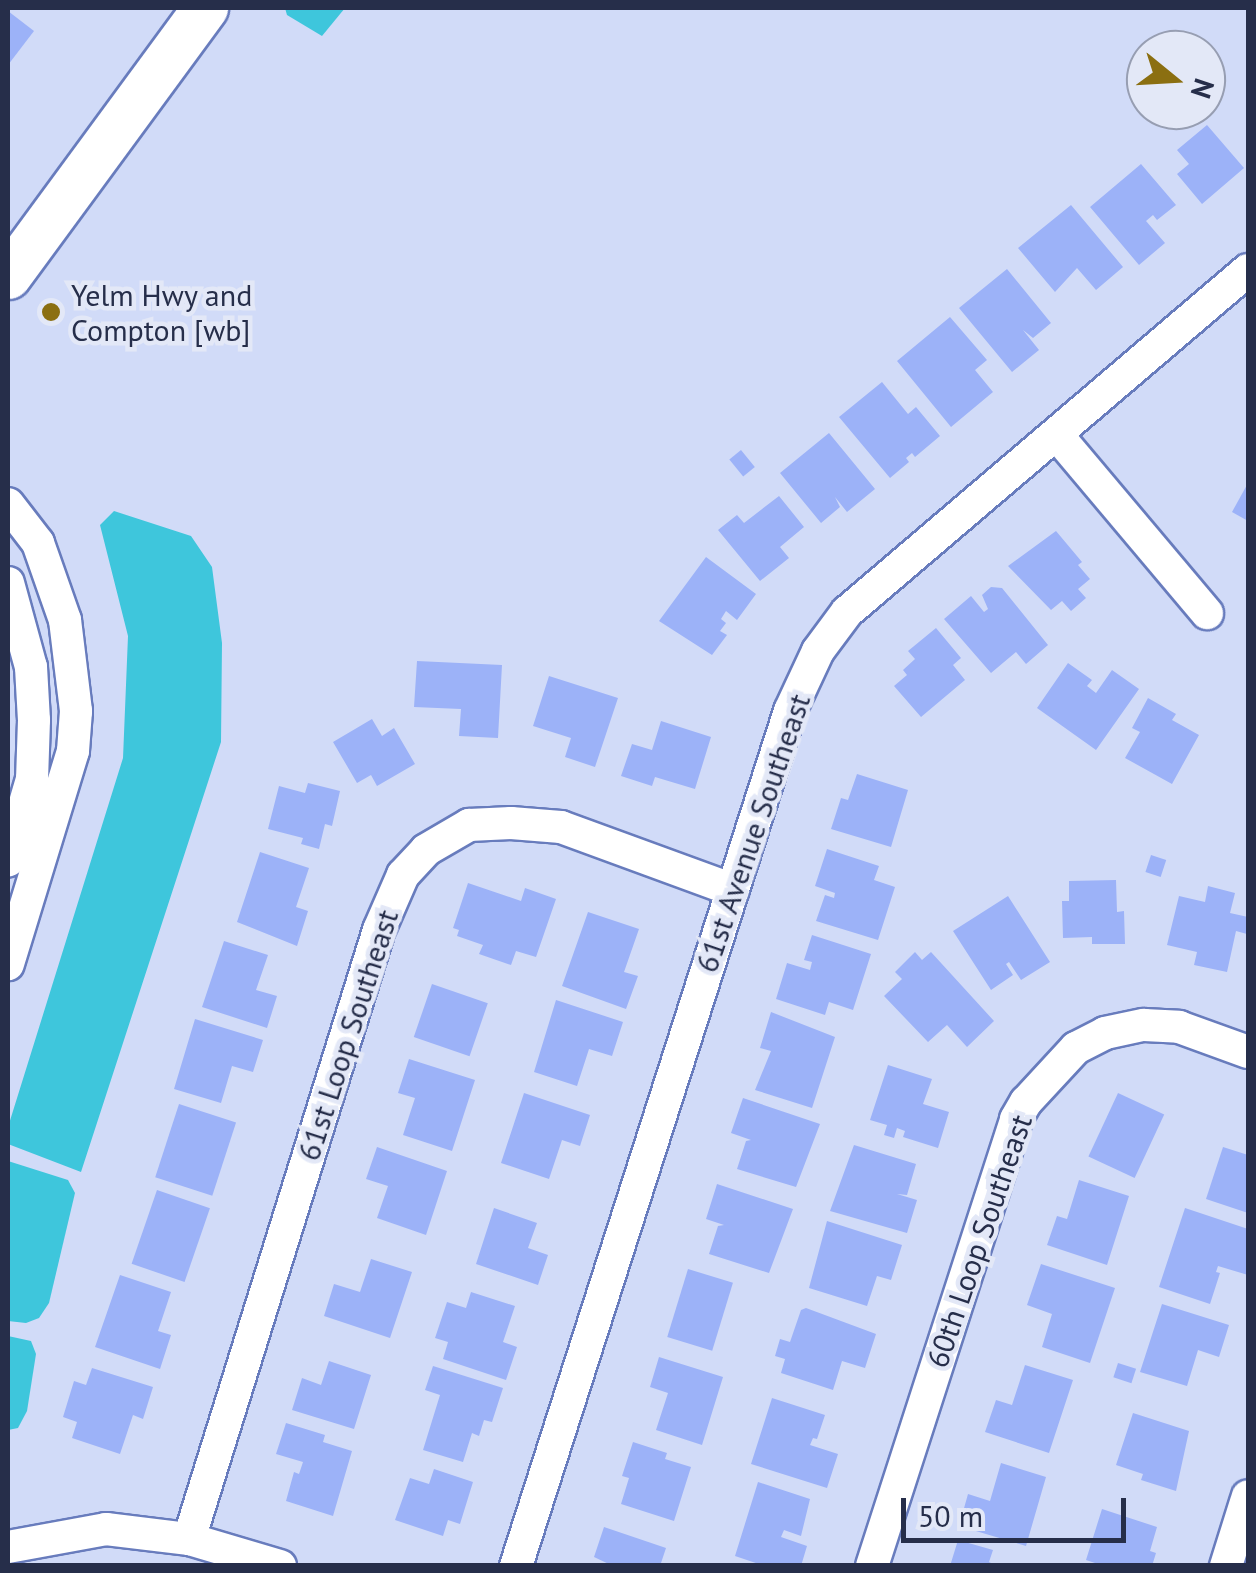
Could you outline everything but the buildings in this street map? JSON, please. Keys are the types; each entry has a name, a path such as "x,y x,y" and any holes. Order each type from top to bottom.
{"main road":[{"path":"8,276 205,8"}],"street":[{"name":"61st Avenue Southeast","path":"516,1566 790,711 818,651 847,612 1248,270"},
{"path":"1056,435 1207,613"},
{"path":"8,504 38,543 65,620 76,712 74,751 8,964"},
{"path":"8,583 31,668 34,720 32,778 8,860"},
{"name":"61st Loop Southeast","path":"189,1539 379,930 403,874 426,850 470,825 511,823 561,827 733,890"},
{"name":"60th Loop Southeast","path":"872,1566 1016,1119 1039,1084 1076,1048 1105,1033 1144,1025 1179,1028 1248,1052"},
{"path":"1226,1566 1248,1496"},
{"path":"8,1547 106,1529 189,1539 280,1566"}],"water":[{"path":"285,8 345,8 322,36 287,15"},
{"path":"114,511 191,536 212,567 222,643 221,742 81,1172 8,1144 8,1127 123,758 128,636 100,525"},
{"path":"8,1161 68,1180 75,1193 49,1303 39,1318 26,1323 8,1321"},
{"path":"8,1336 31,1341 36,1354 27,1411 18,1428 8,1430"}],"place":[{"name":"Yelm Hwy and Compton [wb]","path":"51,312"}]}
